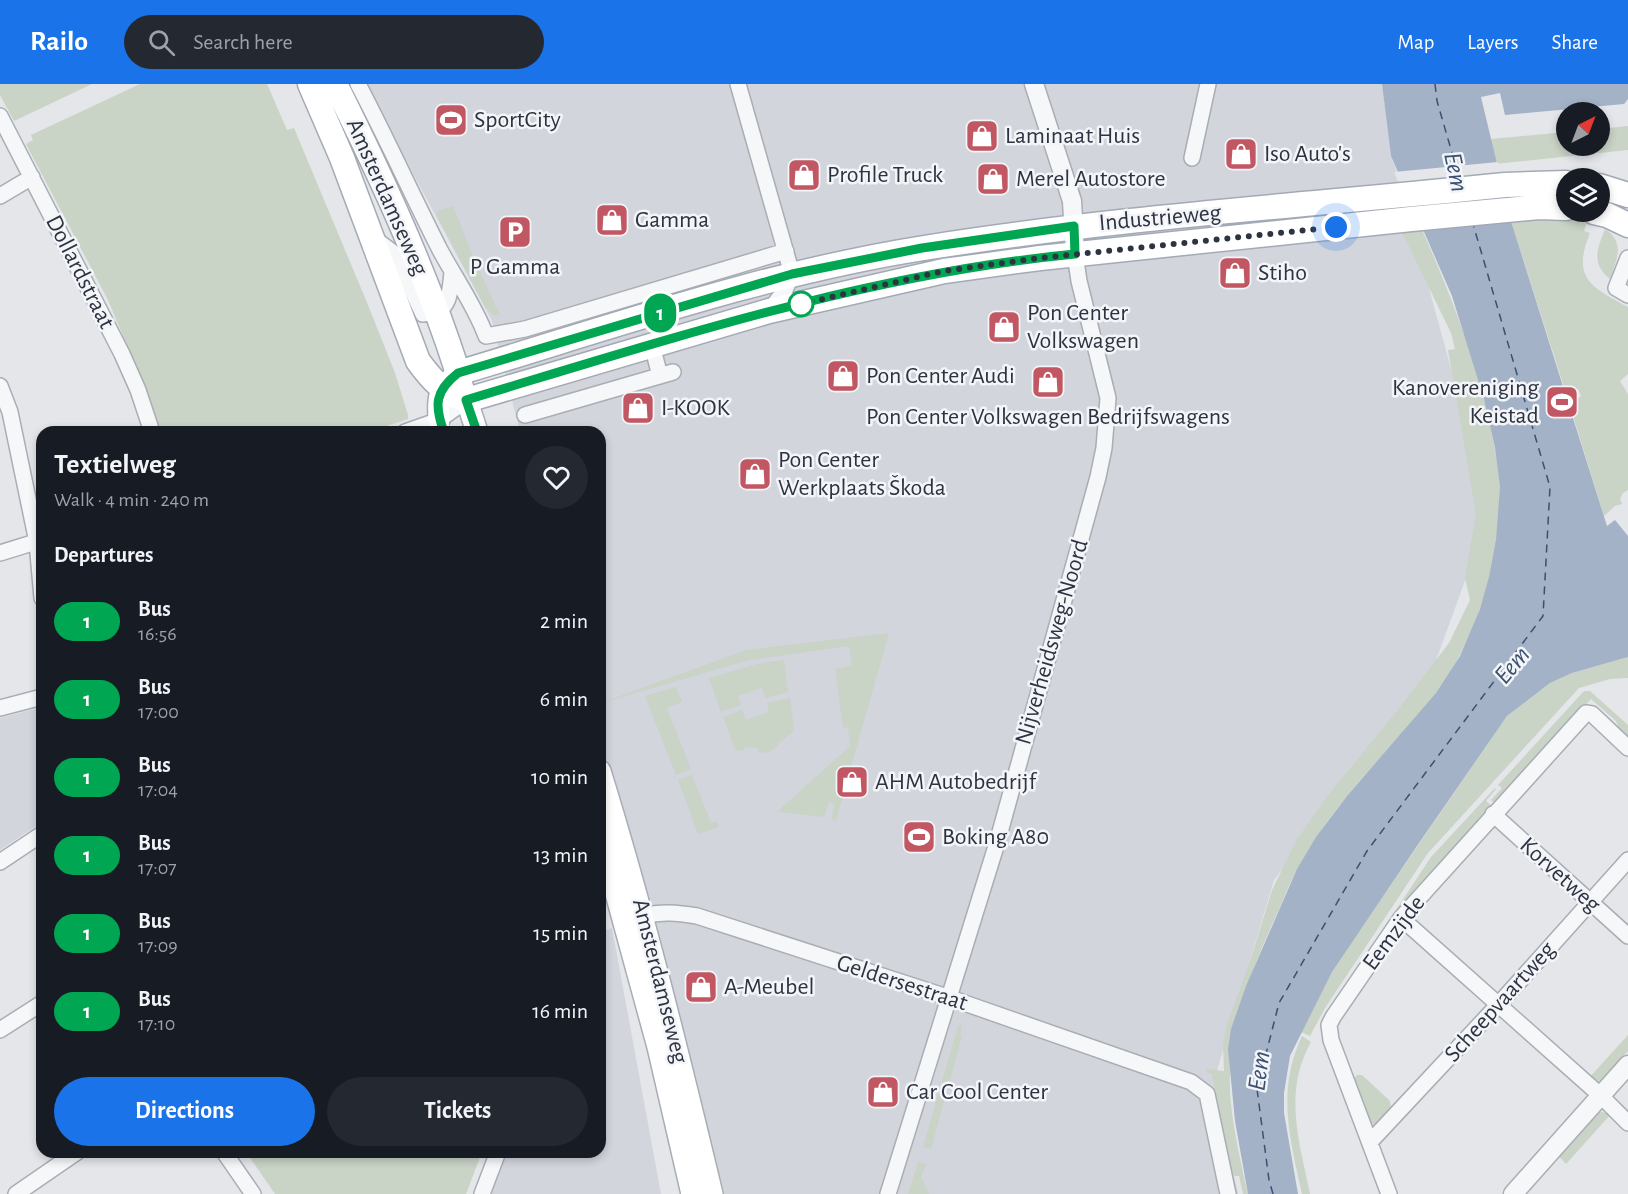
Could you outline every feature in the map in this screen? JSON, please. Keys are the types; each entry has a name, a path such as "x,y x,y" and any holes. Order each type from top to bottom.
{"main road":[{"name":"Amsterdamseweg","path":"310,84 342,158 442,426"},
{"name":"Amsterdamseweg","path":"335,84 381,177 409,242 436,311 455,390 474,426"},
{"name":"Industrieweg","path":"455,390 789,263 922,248 1074,226 1402,196 1506,184 1556,183"},
{"path":"1610,189 1628,195"},
{"name":"Industrieweg","path":"455,390 652,345 769,311 944,271 1075,254 1411,219 1512,209 1556,208"},
{"path":"1610,218 1628,225"},
{"path":"418,361 431,378 455,390"},
{"path":"442,426 438,398 455,390"},
{"name":"Amsterdamseweg","path":"606,791 643,916 712,1194"},
{"name":"Amsterdamseweg","path":"606,857 658,1047 692,1194"}],"street":[{"name":"Amsterdamseweg","path":"358,84 389,142 418,206 481,322 486,336"},
{"path":"738,84 789,263 785,290 769,311"},
{"name":"Nijverheidsweg-Noord","path":"888,1194 943,996 997,843 1104,448 1108,398 1079,281 1072,201 1034,84"},
{"path":"1191,158 1208,84"},
{"name":"Dollardstraat","path":"0,116 122,354 138,390 150,426"},
{"path":"0,196 32,177"},
{"name":"Amsterdamseweg","path":"370,235 395,254 423,314 443,308 449,300 453,273"},
{"path":"1628,258 1616,288 1628,294"},
{"name":"Industrieweg","path":"486,336 525,329 789,263"},
{"path":"525,415 667,374 652,345"},
{"path":"2,393 10,412 36,528"},
{"path":"0,553 36,542"},
{"path":"0,708 36,699"},
{"name":"Eemzijde","path":"1389,1194 1331,1040 1329,1025 1401,918 1586,713 1592,714 1628,748"},
{"name":"Korvetweg","path":"1493,814 1628,936"},
{"path":"0,862 36,838"},
{"name":"Scheepvaartweg","path":"1370,1142 1498,1005 1628,860"},
{"name":"Geldersestraat","path":"643,916 667,912 697,916 943,996 1191,1082 1207,1094 1228,1194"},
{"path":"632,950 643,916"},
{"path":"1401,918 1600,1095 1628,1123"},
{"path":"0,1030 36,1007"},
{"path":"1513,1194 1628,1065"},
{"path":"16,1194 68,1158"},
{"path":"228,1158 253,1194"},
{"path":"482,1194 496,1158"}],"shaded area":[{"path":"0,84 92,84 14,121 0,95"},
{"path":"140,84 267,84 287,130 294,128 395,373 408,419 386,426 158,426 108,300 26,144 33,140 31,135"},
{"path":"365,84 1382,84 1391,156 1468,431 1483,531 1434,666 1274,880 1214,1081 1229,1194 711,1194 606,774 606,426 518,426 492,321"},
{"path":"1628,126 1628,150 1610,152 1610,128"},
{"path":"1556,133 1556,156 1571,156 1495,164 1491,139"},
{"path":"453,206 500,315 493,315 485,307 436,214 439,210"},
{"path":"1510,218 1587,222 1584,231 1590,233 1583,261 1588,280 1595,287 1628,307 1628,374 1620,381 1628,394 1628,490 1620,499 1622,504 1615,506 1604,516 1570,406 1581,396 1578,389 1567,396"},
{"path":"1420,225 1460,324 1484,399 1500,488 1497,542 1475,622 1451,671 1424,708 1348,795 1321,831 1295,874 1259,954 1240,1012 1232,1052 1231,1102 1235,1134 1248,1194 1243,1194 1239,1176 1234,1176 1238,1194 1234,1194 1212,1074 1206,1072 1207,1069 1224,1071 1223,1045 1226,1028 1272,890 1296,841 1325,799 1449,643 1470,600 1465,578 1476,514 1448,350 1455,349 1451,333 1400,228"},
{"path":"1605,229 1615,240 1618,252 1610,279 1600,268 1597,256"},
{"path":"889,633 836,820 831,819 835,804 829,802 824,817 779,812 779,810 850,746 848,727 843,728 835,669 852,666 849,646 749,660 606,702 746,650"},
{"path":"1628,657 1628,678 1610,679 1579,688 1428,853 1325,1008 1310,1036 1301,1032 1332,972 1507,716 1550,683 1572,673"},
{"path":"784,660 788,692 766,698 762,688 738,696 741,705 721,712 709,678 757,664"},
{"path":"676,687 682,702 667,708 691,769 676,775 645,696"},
{"path":"1584,691 1590,691 1628,725 1628,743 1616,721 1591,699 1495,804 1491,800 1502,788 1498,785"},
{"path":"790,698 794,730 769,753 758,752 758,748 745,747 744,751 735,750 723,717 742,710 746,720 769,712 767,703"},
{"path":"36,709 36,826 0,850 0,718"},
{"path":"692,775 711,823 717,822 719,827 698,834 678,780"},
{"path":"1495,788 1486,801 1493,807 1396,914 1394,913 1431,857"},
{"path":"612,928 661,1194 490,1194 504,1158 606,1158 606,930"},
{"path":"962,1025 960,1035 962,1036 931,1149 923,1147 958,1026"},
{"path":"1628,1035 1628,1051 1601,1081 1588,1079"},
{"path":"1302,1036 1311,1042 1302,1061 1295,1098 1298,1136 1310,1194 1302,1194 1288,1115 1289,1076"},
{"path":"1357,1075 1362,1075 1389,1100 1390,1111 1376,1125 1368,1120 1354,1079"},
{"path":"1597,1113 1611,1114 1566,1164 1558,1155"},
{"path":"250,1158 480,1158 466,1194 275,1194"},
{"path":"918,1162 926,1164 921,1177 929,1194 908,1194"}],"water":[{"name":"Eem","path":"1382,84 1628,84 1628,99 1624,104 1556,102 1556,110 1505,115 1500,93 1481,97 1510,218 1607,526 1615,520 1628,536 1628,657 1572,673 1550,683 1507,716 1332,972 1290,1056 1284,1093 1284,1113 1298,1194 1248,1194 1235,1121 1228,1049 1231,1029 1246,986 1297,869 1316,837 1347,796 1436,693 1460,656 1480,609 1496,540 1500,487 1495,448 1484,399 1452,296 1391,156"}],"pier":[{"path":"1498,162 1514,221 1418,229 1394,172"}],"ferry route":[{"path":"1435,84 1437,101 1459,177"},
{"path":"1273,1194 1269,1180 1257,1089 1279,1003 1367,851 1543,616 1550,487 1473,224"}],"bus line":[{"name":"1","path":"442,426 438,398 442,388 458,373 792,274 922,248 1074,226 1075,254 944,271 769,311 466,400 475,426"}],"place":[{"name":"SportCity","path":"451,120"},
{"name":"Laminaat Huis","path":"982,136"},
{"name":"Iso Auto's","path":"1241,154"},
{"name":"Profile Truck","path":"804,175"},
{"name":"Merel Autostore","path":"993,179"},
{"name":"Gamma","path":"612,220"},
{"name":"P Gamma","path":"515,232"},
{"name":"Stiho","path":"1235,273"},
{"name":"Pon Center Volkswagen","path":"1004,327"},
{"name":"Pon Center Audi","path":"843,376"},
{"name":"Pon Center Volkswagen Bedrijfswagens","path":"1048,382"},
{"name":"Kanovereniging Keistad","path":"1562,402"},
{"name":"I-KOOK","path":"638,408"},
{"name":"Pon Center Werkplaats Škoda","path":"755,474"},
{"name":"AHM Autobedrijf","path":"852,782"},
{"name":"Boking A80","path":"919,837"},
{"name":"A-Meubel","path":"701,987"},
{"name":"Car Cool Center","path":"883,1092"}],"route":[{"path":"801,304 944,271 1040,258 1336,227"}]}
